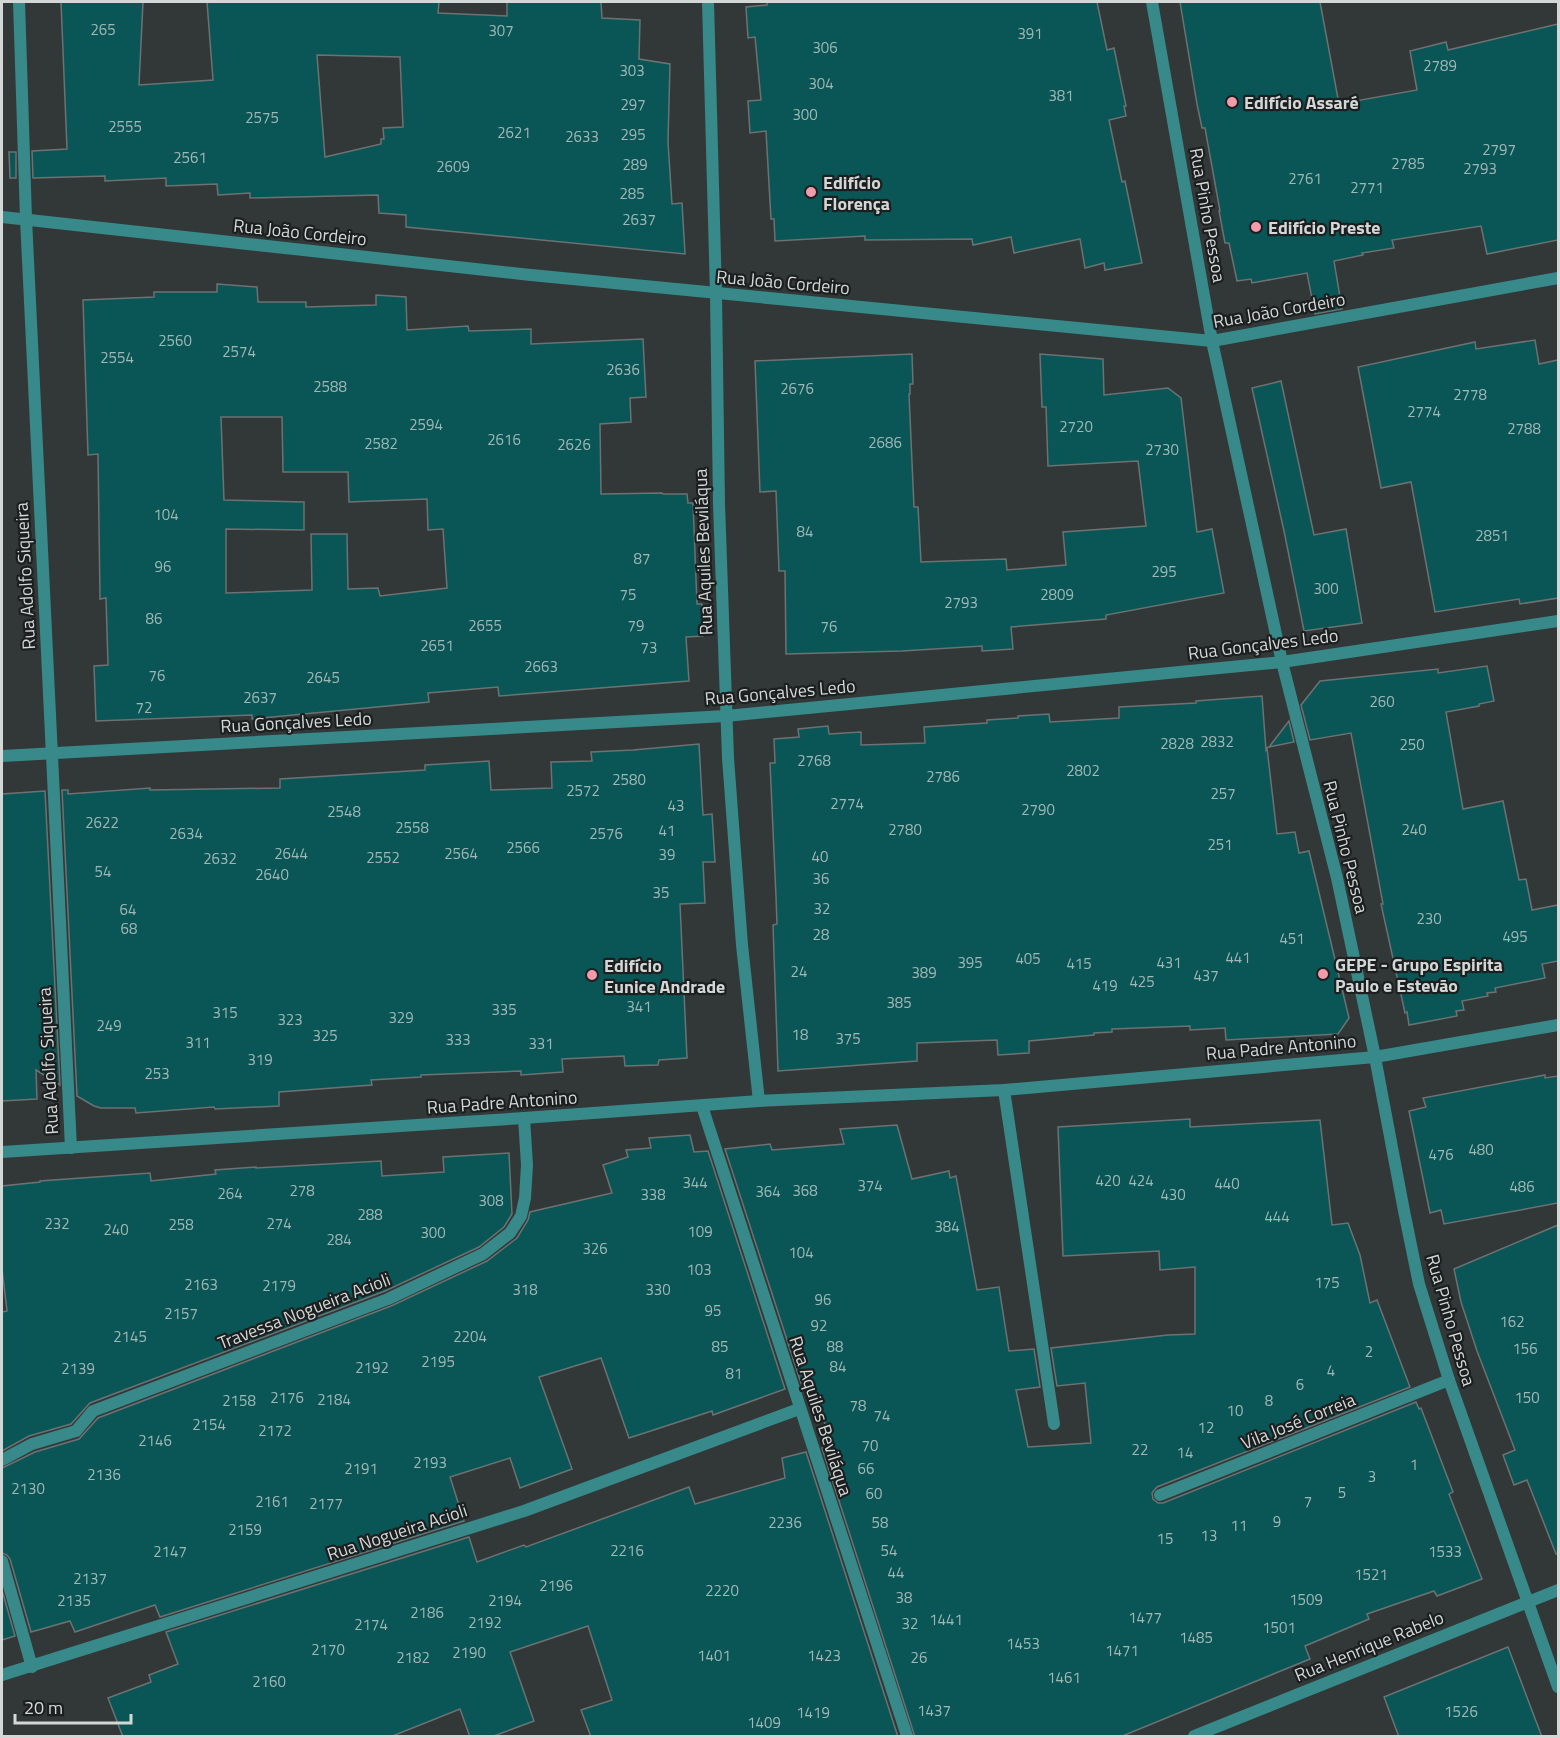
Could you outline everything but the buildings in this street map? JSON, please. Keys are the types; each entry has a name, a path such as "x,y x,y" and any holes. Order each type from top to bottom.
{"street":[{"name":"Rua Adolfo Siqueira","path":"19,2 26,219 71,1148"},
{"name":"Rua Aquiles Beviláqua","path":"708,2 726,716 742,945 759,1101"},
{"name":"Rua Pinho Pessoa","path":"1152,2 1212,341 1282,662 1337,878 1375,1057 1419,1284 1449,1380 1558,1687"},
{"name":"Rua João Cordeiro","path":"2,217 508,273 1212,341 1558,278"},
{"name":"Rua Gonçalves Ledo","path":"2,756 726,716 1282,662 1558,621"},
{"name":"Rua Padre Antonino","path":"2,1152 759,1101 1004,1090 1375,1057 1558,1024"},
{"path":"1004,1090 1054,1424"},
{"name":"Rua Aquiles Beviláqua","path":"702,1106 907,1737"},
{"name":"Travessa Nogueira Acioli","path":"2,1460 32,1444 76,1431 93,1411 388,1299 483,1254 510,1233 521,1216 525,1198 527,1165 525,1118"},
{"name":"Vila José Correia","path":"1160,1495 1449,1380"},
{"name":"Rua Nogueira Acioli","path":"2,1675 524,1510 799,1409"},
{"path":"2,1561 32,1667"},
{"name":"Rua Henrique Rabelo","path":"1194,1737 1558,1590"}],"place":[{"name":"Edifício Assaré","path":"1232,102"},
{"name":"Edifício Florença","path":"811,192"},
{"name":"Edifício Preste","path":"1256,227"},
{"name":"GEPE - Grupo Espirita Paulo e Estevão","path":"1323,974"},
{"name":"Edifício Eunice Andrade","path":"592,975"}]}
